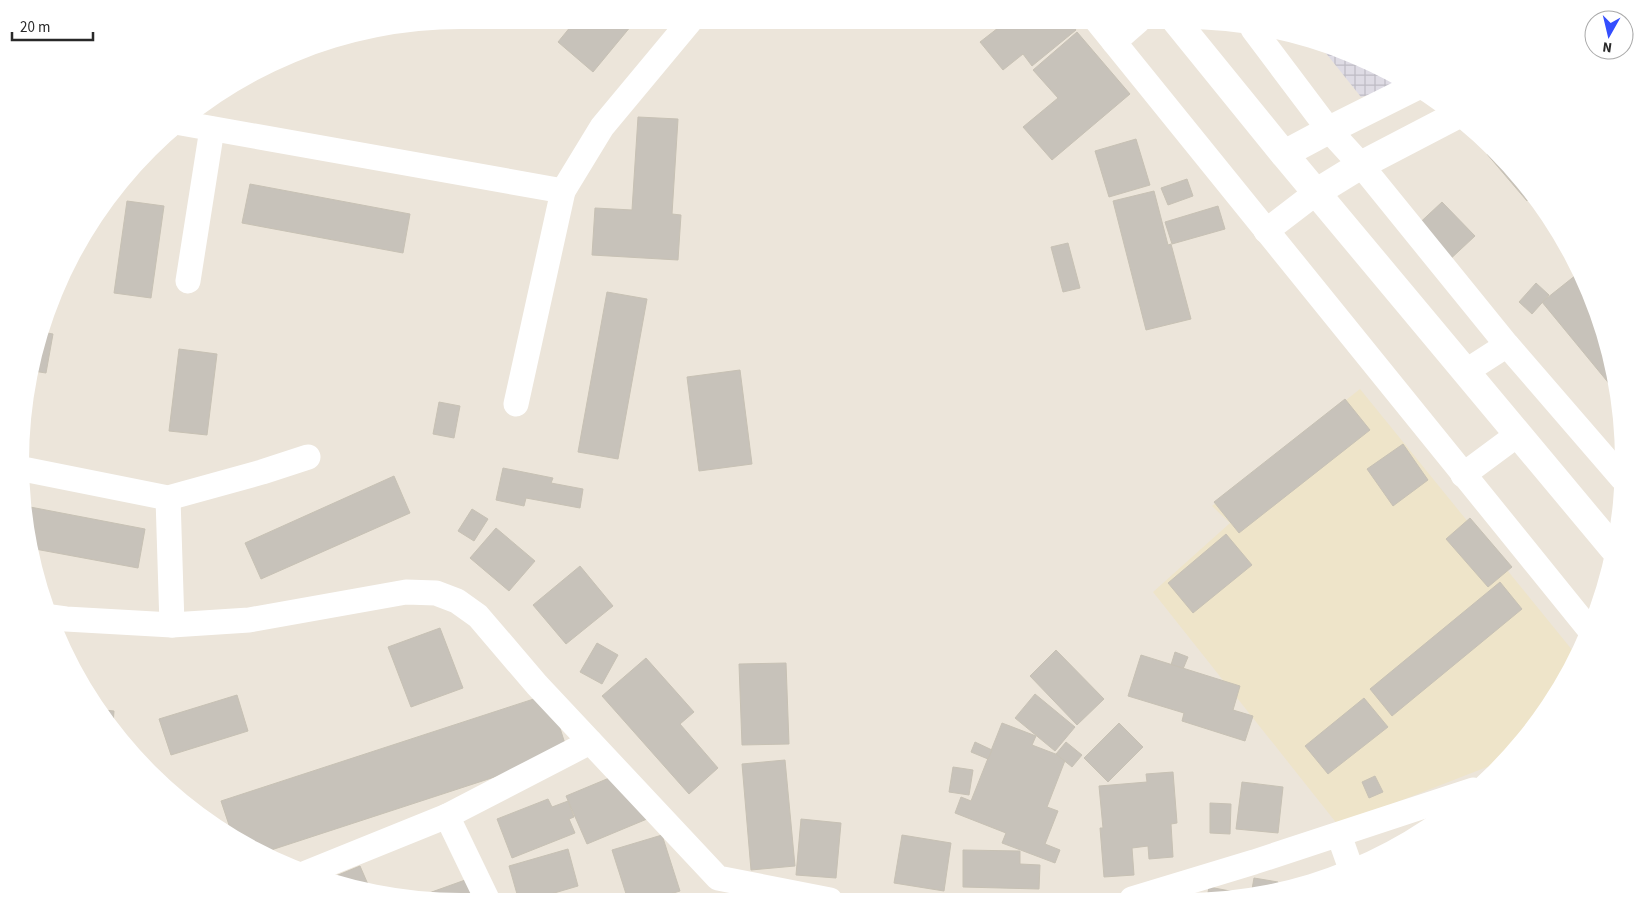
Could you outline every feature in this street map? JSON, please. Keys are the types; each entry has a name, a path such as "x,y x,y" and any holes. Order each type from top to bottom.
{"main road":[{"path":"1182,29 1517,435 1608,542"},
{"path":"1284,154 1406,91"},
{"path":"1317,192 1361,165 1448,120"}],"street":[{"path":"516,404 563,191 602,127 684,29"},
{"path":"1103,29 1583,624"},
{"path":"1114,42 1129,29"},
{"path":"1258,35 1329,130 1361,165 1507,345 1615,470"},
{"path":"190,125 563,191"},
{"path":"188,281 212,129"},
{"path":"1266,231 1317,192"},
{"path":"1465,372 1507,345"},
{"path":"1463,475 1517,435"},
{"path":"29,470 168,498 308,457"},
{"path":"168,498 172,625"},
{"path":"59,618 172,625 249,620 406,592 436,594 457,600 478,616 537,685 720,889 760,893"},
{"path":"318,868 447,816 590,742"},
{"path":"1151,893 1339,835 1445,805"},
{"path":"447,816 484,893"},
{"path":"1339,835 1348,860"}],"shaded area":[{"path":"1326,54 1374,73 1396,85 1361,97"},
{"path":"1360,389 1572,650 1557,677 1526,724 1490,766 1338,825 1153,592 1230,523 1212,506"}],"building":[{"path":"569,29 629,29 593,72 558,42"},
{"path":"997,29 1076,30 1032,66 1023,54 1003,70 980,42"},
{"path":"1077,32 1130,94 1052,160 1023,127 1058,98 1033,70"},
{"path":"638,117 678,119 672,214 681,215 678,260 592,255 595,208 632,210"},
{"path":"1136,139 1150,185 1109,197 1095,151"},
{"path":"1487,154 1508,176 1528,200 1527,201"},
{"path":"1187,179 1193,196 1168,205 1161,188"},
{"path":"250,184 410,214 403,253 242,223"},
{"path":"1154,191 1168,245 1171,244 1191,319 1146,330 1113,201"},
{"path":"127,201 164,206 151,298 114,293"},
{"path":"1442,202 1475,236 1445,264 1412,230"},
{"path":"1218,206 1225,229 1172,244 1165,222"},
{"path":"1068,243 1080,288 1063,292 1051,247"},
{"path":"1574,277 1601,349 1608,382 1542,302"},
{"path":"1536,283 1549,295 1532,314 1519,302"},
{"path":"607,292 647,299 618,459 578,452"},
{"path":"48,333 53,334 46,373 38,372"},
{"path":"179,349 217,354 207,435 169,431"},
{"path":"740,370 752,464 699,471 687,377"},
{"path":"1345,399 1370,430 1239,533 1214,502"},
{"path":"439,402 460,406 454,438 433,434"},
{"path":"1403,444 1428,480 1393,506 1367,469"},
{"path":"503,468 553,478 551,483 583,489 580,508 526,498 524,506 496,500"},
{"path":"394,476 410,513 261,579 245,543"},
{"path":"31,507 145,529 138,568 38,550"},
{"path":"472,509 488,519 474,541 458,531"},
{"path":"1470,518 1512,567 1488,587 1446,539"},
{"path":"496,528 535,561 509,591 470,558"},
{"path":"1226,534 1252,565 1193,613 1168,583"},
{"path":"580,566 613,606 566,644 533,605"},
{"path":"1500,582 1522,609 1392,716 1370,689"},
{"path":"440,628 463,688 411,707 388,647"},
{"path":"597,643 618,655 602,684 580,672"},
{"path":"1056,650 1104,699 1077,725 1030,676"},
{"path":"1175,652 1188,657 1183,669 1171,665"},
{"path":"1141,655 1240,686 1233,710 1253,716 1245,741 1182,721 1184,713 1128,696"},
{"path":"646,658 694,712 680,724 718,768 689,794 602,696"},
{"path":"786,663 789,744 742,745 739,664"},
{"path":"549,694 568,753 272,850 229,825 221,801"},
{"path":"1035,694 1075,727 1055,751 1015,718"},
{"path":"237,695 248,731 171,755 159,719"},
{"path":"1364,698 1388,727 1328,774 1305,746"},
{"path":"109,710 114,711 114,718"},
{"path":"1002,723 1036,736 1032,745 1066,758 1047,807 1058,811 1045,844 1060,850 1055,863 1002,843 1006,833 955,813 961,797 971,801"},
{"path":"1119,723 1143,747 1108,782 1084,758"},
{"path":"975,742 992,750 988,759 971,752"},
{"path":"1066,742 1082,755 1072,767 1056,754"},
{"path":"785,760 795,866 751,870 742,764"},
{"path":"953,767 973,770 969,795 949,792"},
{"path":"626,771 647,819 587,844 566,796"},
{"path":"1173,772 1177,823 1171,824 1173,857 1149,859 1148,846 1132,848 1134,875 1104,877 1100,828 1103,828 1099,786 1147,782 1146,774"},
{"path":"1375,776 1383,792 1369,798 1362,782"},
{"path":"1242,782 1283,787 1278,833 1236,829"},
{"path":"548,799 552,807 568,801 574,817 569,819 575,833 512,858 497,819"},
{"path":"1210,803 1231,804 1230,834 1210,833"},
{"path":"801,819 841,823 836,878 796,875"},
{"path":"662,835 680,891 673,893 626,893 612,850"},
{"path":"902,835 951,843 944,891 894,883"},
{"path":"568,849 578,886 554,893 517,893 509,866"},
{"path":"963,850 1020,851 1020,864 1040,865 1039,889 963,887"},
{"path":"360,866 367,883 349,879 338,875"},
{"path":"1254,878 1278,882 1278,883 1252,888"},
{"path":"468,879 472,893 461,893 432,892"},
{"path":"1209,887 1229,891 1208,892"}]}
